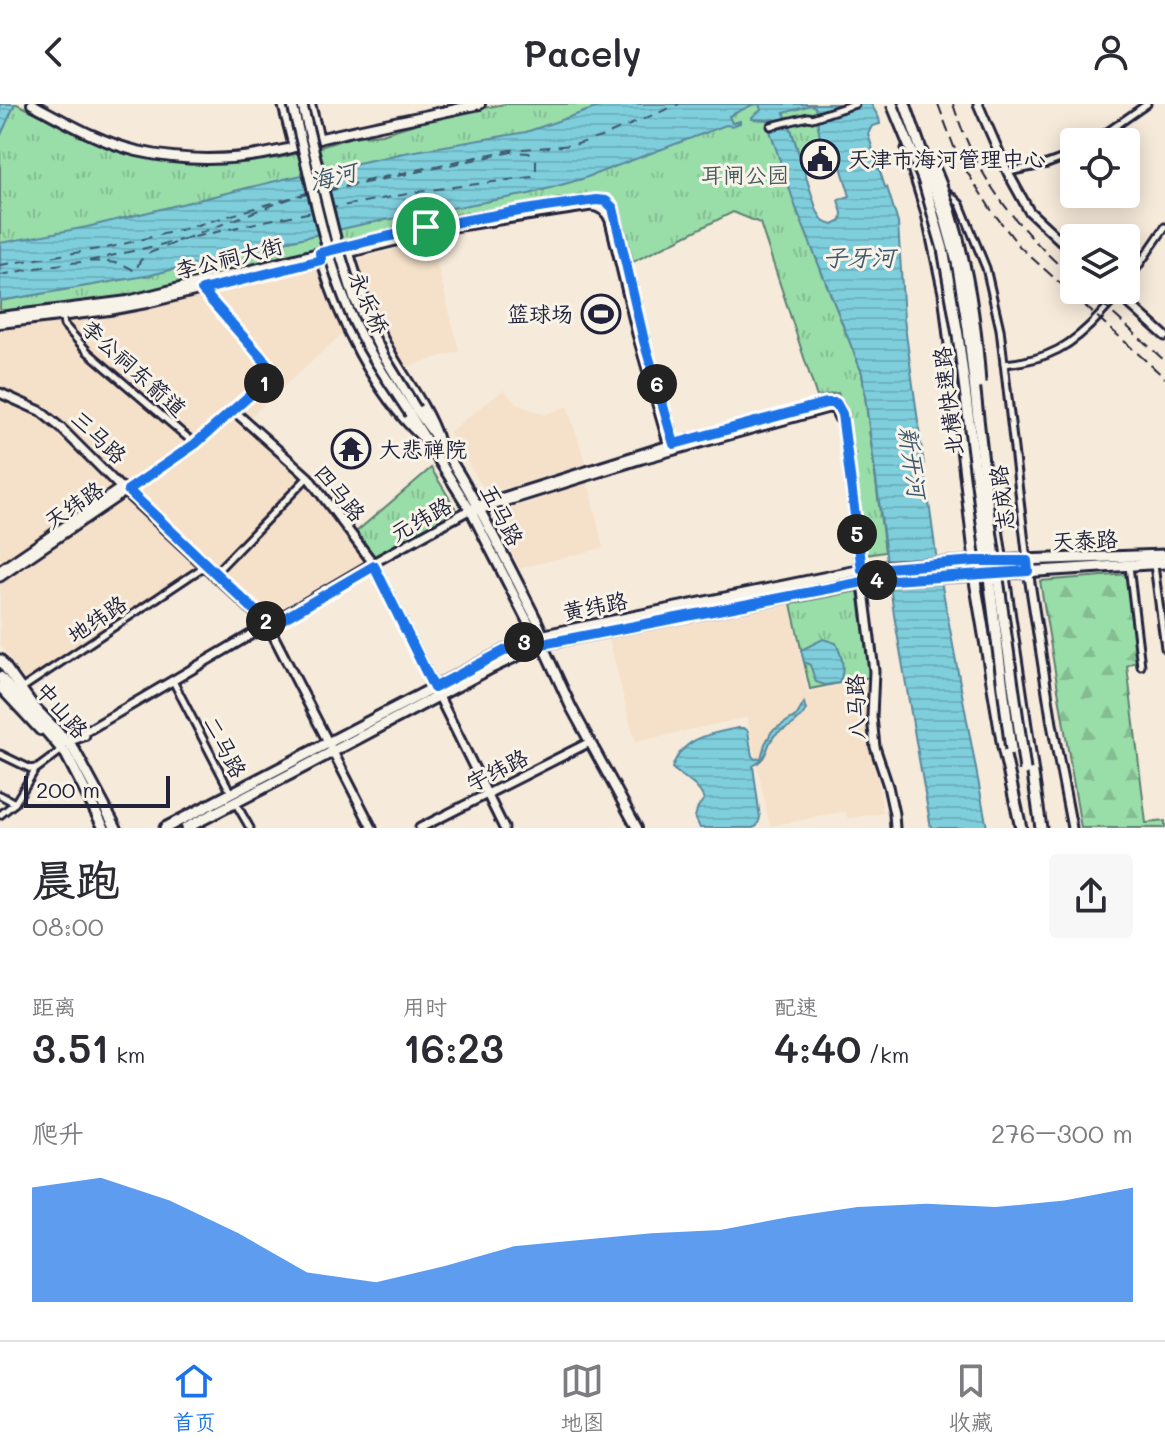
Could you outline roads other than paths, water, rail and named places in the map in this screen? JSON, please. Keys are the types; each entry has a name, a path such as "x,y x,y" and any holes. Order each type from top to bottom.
{"main road":[{"path":"32,104 48,107 107,142 136,151 195,159 254,155 458,104"},
{"path":"283,104 293,145"},
{"name":"永乐桥","path":"292,104 328,246 350,312 370,350 413,411"},
{"name":"永乐桥","path":"302,104 354,298 413,411"},
{"path":"310,104 319,137"},
{"path":"319,137 480,104"},
{"path":"894,104 937,253 950,333 975,561"},
{"name":"北横快速路","path":"894,104 923,179 946,265 958,335 1023,828"},
{"path":"906,107 938,175 968,280 988,461 1038,828"},
{"name":"北横快速路","path":"906,107 952,241 968,328 988,508 1025,770 1038,828"},
{"path":"348,249 353,273 371,318 424,406 437,437"},
{"name":"李公祠大街","path":"0,323 147,297 348,249"},
{"path":"321,256 345,327 393,404 408,424 429,443"},
{"name":"李公祠大街","path":"0,317 128,307 202,290 321,256"},
{"name":"五马路","path":"413,411 437,437 540,639 571,707 637,828"},
{"name":"五马路","path":"413,411 429,443 475,509"},
{"name":"天泰路","path":"884,580 1004,573 1028,566 1165,555"},
{"name":"天泰路","path":"883,567 975,561 1002,561 1028,566 1160,563"},
{"name":"黄纬路","path":"186,828 233,798 436,692 506,650 540,639 883,567"},
{"path":"974,575 1003,747 1023,828"},
{"name":"黄纬路","path":"540,639 884,580"},
{"name":"中山路","path":"0,660 84,766 116,828"},
{"name":"中山路","path":"0,677 3,688 54,739 66,745"},
{"path":"3,688 46,737 66,745 84,734"},
{"name":"中山路","path":"66,745 68,758 104,828"},
{"name":"黄纬路","path":"165,828 233,798"}],"street":[{"path":"772,125 812,118 855,104"},
{"name":"志成路","path":"894,104 925,174 960,204 986,268 1000,329 1028,566 1052,724 1072,828"},
{"path":"978,104 1008,173 1029,211 1060,240"},
{"path":"1113,128 1147,104"},
{"path":"1008,173 1060,159"},
{"name":"李公祠大街","path":"348,249 480,222 591,206 613,208 672,447"},
{"path":"1140,264 1165,227"},
{"path":"125,489 195,444 275,373 202,290"},
{"path":"1004,364 1027,362 1065,347 1087,330 1108,304"},
{"path":"1131,304 1165,336"},
{"name":"李公祠东箭道","path":"62,313 64,325 88,352 195,444"},
{"name":"三马路","path":"0,392 43,411 64,427 269,627 372,828"},
{"name":"元纬路","path":"84,734 475,509 672,447 835,406"},
{"name":"八马路","path":"835,406 874,671 872,717 875,747 888,786 895,828"},
{"name":"四马路","path":"234,411 308,477 374,565 504,828"},
{"path":"215,573 308,477"},
{"name":"天纬路","path":"0,570 125,489"},
{"name":"天纬路","path":"0,577 125,489"},
{"path":"1160,563 1165,648"},
{"name":"地纬路","path":"23,692 24,687 207,565"},
{"path":"1129,565 1141,666"},
{"name":"二马路","path":"173,681 250,828"},
{"path":"3,688 23,692 70,735 84,734"},
{"name":"宇纬路","path":"420,828 590,742"},
{"path":"0,754 34,769 66,745"},
{"path":"0,815 15,803 35,770 66,745"},
{"path":"0,795 15,803"}],"water":[{"path":"0,104 15,104 0,137"},
{"name":"海河","path":"607,104 759,104 729,116 732,123 740,123 726,125 582,179 529,194 364,224 151,275 0,301 0,243 87,227 404,153 526,132"},
{"name":"子牙河","path":"759,104 871,104 879,118 880,124 872,126 868,134 898,223 904,319 936,554 987,828 931,828 894,615 862,373 795,205 770,131 777,129 774,119 752,119 761,110","holes":["811,105 815,107 820,138 834,144 850,196 838,200 841,221 833,225 824,222 817,211 784,113"]},
{"path":"823,639 836,643 840,653 843,668 839,683 825,685 816,682 810,665 804,662 801,650"},
{"path":"804,703 806,710 792,725 775,735 765,755 753,766 760,818 757,826 700,828 695,817 704,799 694,785 672,768 683,750 707,735 744,728 748,731 752,756 761,758 772,731 797,715"}],"railway":[{"path":"938,104 967,172 1020,247 1165,378"},
{"path":"953,104 987,179 1016,220 1060,265"},
{"path":"1102,304 1165,361"}],"place":[{"name":"天津市海河管理中心","path":"820,159"},
{"name":"篮球场","path":"601,314"},
{"name":"大悲禅院","path":"351,449"}],"park label":[{"name":"耳闸公园","path":"745,175"}],"water label":[{"name":"新开河","path":"912,462"}]}
